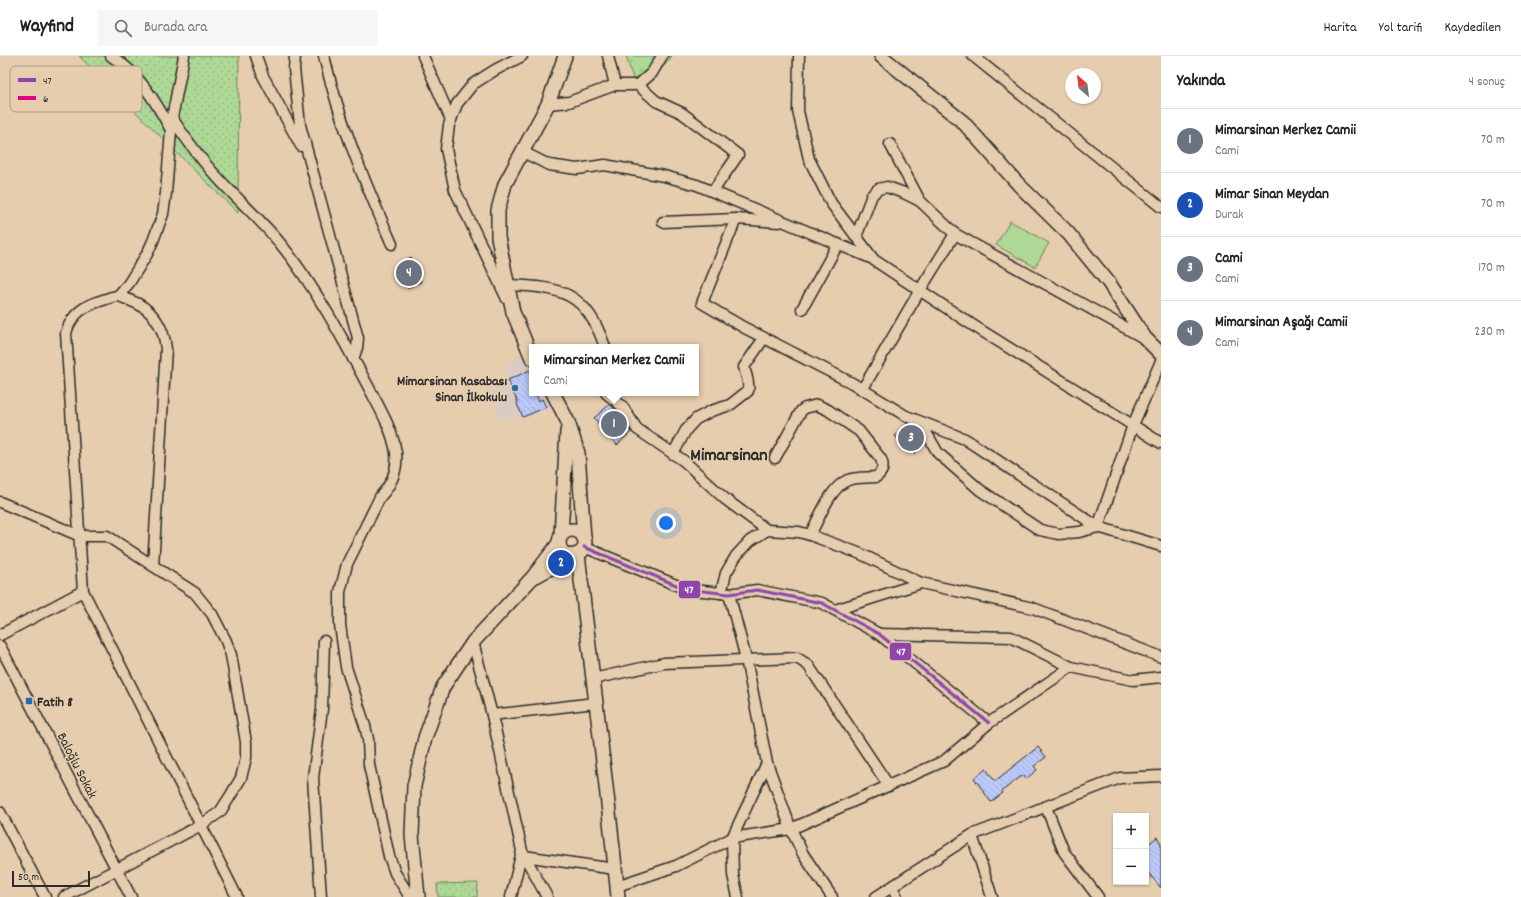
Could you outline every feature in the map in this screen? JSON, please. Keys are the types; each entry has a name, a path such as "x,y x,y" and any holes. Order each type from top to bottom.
{"street":[{"path":"111,56 125,66"},
{"path":"118,296 147,254 163,214 172,118 184,56"},
{"path":"250,56 263,76 309,160"},
{"path":"256,56 263,76"},
{"path":"291,56 300,125 358,338 357,348 353,359"},
{"path":"294,70 296,56"},
{"path":"324,56 348,135 368,190 392,244"},
{"path":"423,56 451,120"},
{"path":"522,56 495,70 473,84 457,104 449,126 446,149 455,190 513,312 529,351"},
{"path":"513,312 498,237 498,210 505,184 548,104 565,56"},
{"path":"608,56 615,85"},
{"path":"548,104 569,102 615,85 638,85 652,73 662,56"},
{"path":"799,56 798,111 809,159 831,203 874,260"},
{"path":"881,56 963,122 1019,184 1068,233 1110,283 1145,338 1161,354"},
{"path":"973,56 1161,207"},
{"path":"142,84 171,130"},
{"path":"638,85 656,101 682,113 738,155 713,191"},
{"path":"172,118 201,159 266,227 291,257 353,359 386,422 394,446 396,460 394,476 380,498 352,551 343,578 340,596 341,641 349,680 366,726 369,766 390,860 399,881 410,897"},
{"path":"890,144 920,201"},
{"path":"522,152 549,164 577,169 605,165 664,176 696,185 787,222 874,260 974,326 1161,443"},
{"path":"856,237 872,195 878,188 887,187 920,201 955,234 1145,338"},
{"path":"663,222 736,219 787,222"},
{"path":"736,219 702,302 743,328 862,390 906,416 964,439 1098,526 1161,546"},
{"path":"862,390 920,290 955,234"},
{"path":"802,309 838,244"},
{"path":"508,285 536,286 562,292 576,300 587,310 604,344"},
{"path":"153,566 166,349 165,341 160,326 152,314 141,305 118,296 95,302 82,308 71,319 66,333 83,591 237,897"},
{"path":"673,454 686,430 696,419 711,411 730,405 748,391 750,382 744,367 764,338"},
{"path":"1098,526 1133,425 1161,361"},
{"path":"555,396 568,422 578,453 580,549 592,679 612,832 617,892 676,866 732,838 790,829 944,761 989,723 1071,667"},
{"path":"610,396 622,406 637,429 684,461 725,499 767,530 799,532 810,535 862,554 921,583 1033,608 1161,657"},
{"path":"774,458 801,412 805,408 817,405 828,410 859,431 881,459 883,467 880,475 876,477 850,479 835,489 810,535"},
{"path":"568,422 560,539 560,548 565,554 580,549 686,589 725,594 758,590 822,602 879,634 989,723"},
{"path":"920,422 938,453 980,490 1040,530 1059,534 1079,532 1098,526"},
{"path":"0,502 80,536 106,536 195,593 204,603 219,627 231,655 246,742 245,766 236,788 220,812 201,825 64,897"},
{"path":"418,897 412,835 414,786 425,738 443,687 473,642 533,577 560,539 569,530 574,530 581,534 580,549"},
{"path":"767,530 750,541 736,556 726,573 725,594 746,659 767,763 790,829 803,854 832,897"},
{"path":"533,577 580,549"},
{"path":"836,610 921,583"},
{"path":"0,635 83,591"},
{"path":"879,634 1011,637 1071,667 1133,680 1161,677"},
{"path":"321,897 313,778 322,709 324,641"},
{"path":"473,642 492,714 523,854 547,897"},
{"name":"Baloğlu Sokak","path":"0,646 131,897"},
{"path":"592,679 664,663 797,658 808,665 888,786"},
{"path":"492,714 595,703"},
{"path":"738,897 733,875 732,838 767,763"},
{"path":"876,897 972,835 1120,778 1161,776"},
{"path":"1046,807 1064,852 1098,897"},
{"path":"0,812 45,897"},
{"path":"972,835 992,897"},
{"path":"523,854 615,869"},
{"path":"511,897 523,854"},
{"path":"892,887 897,897"}],"shaded area":[{"name":"Mimarsinan Kasabası Sinan İlkokulu","path":"524,352 529,361 529,396 548,396 553,406 524,419 516,415 500,421 490,389 508,386 505,367"}],"green space":[{"path":"79,56 239,56 238,213 136,112 142,112 142,66 89,66"},
{"path":"626,56 672,56 665,66 656,74 635,85"},
{"path":"1010,221 1049,243 1035,267 996,245"},
{"path":"478,883 477,897 438,897 437,884"}],"building":[{"path":"411,257 421,282 407,288 399,264"},
{"path":"529,370 529,396 536,396 539,401 542,399 546,407 523,417 508,380"},
{"path":"610,404 620,415 631,432 617,445 594,418"},
{"path":"907,423 919,432 925,443 914,454 895,436"},
{"path":"1038,747 1046,757 1034,766 1037,770 1026,779 1023,775 1002,791 1003,793 991,802 974,778 986,769 995,781"},
{"path":"1157,837 1161,843 1161,888 1149,874 1149,844"}],"transit line":[{"name":"47","path":"584,547 686,589 729,594 757,590 822,603 879,634 989,723"}],"place":[{"name":"Mimarsinan Aşağı Camii","path":"409,273"},
{"name":"Mimarsinan Kasabası Sinan İlkokulu","path":"515,388"},
{"name":"Mimarsinan Merkez Camii","path":"614,424"},
{"name":"Cami","path":"911,438"},
{"name":"Mimar Sinan Meydan","path":"561,563"},
{"name":"Fatih 8","path":"29,701"}],"district":[{"name":"Mimarsinan","path":"729,454"}]}
